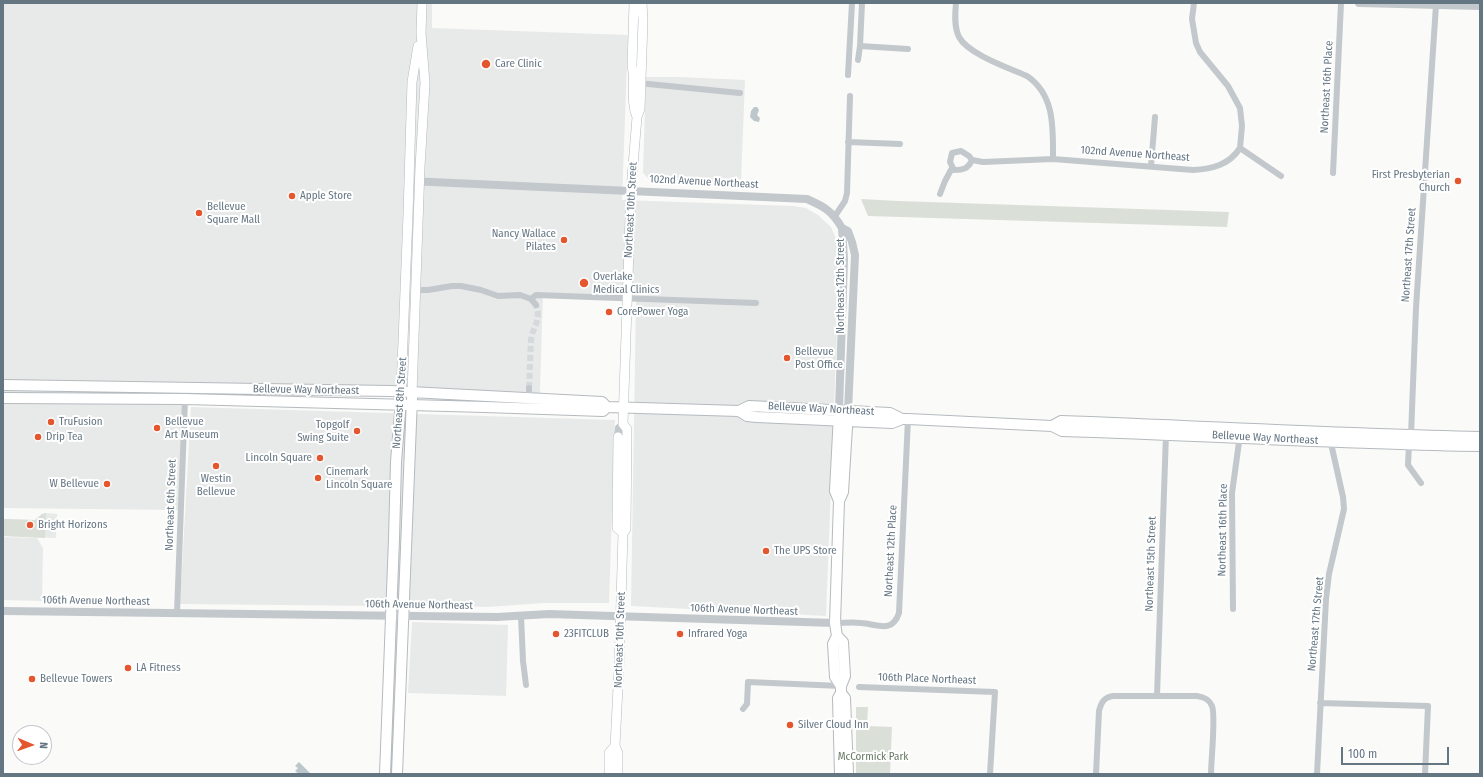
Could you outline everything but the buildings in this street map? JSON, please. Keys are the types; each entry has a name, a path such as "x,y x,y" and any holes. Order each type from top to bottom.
{"main road":[{"name":"Northeast 8th Street","path":"397,774 412,405 420,151 422,144 424,83 421,33 422,3"},
{"name":"Northeast 10th Street","path":"634,3 632,66 638,83"},
{"name":"Northeast 10th Street","path":"618,774 618,753 615,746 623,533 626,529 627,429 624,424 624,408 632,190 637,117 640,109 638,83 643,21 642,3"},
{"name":"Northeast 8th Street","path":"385,774 396,462 401,392 411,96 412,82 421,33"},
{"path":"411,96 418,102 417,144 420,151"},
{"name":"Bellevue Way Northeast","path":"3,385 401,392 602,402 607,407 624,408 739,411 747,416 843,415 892,422 905,419 1052,426 1062,431 1166,434 1240,432"},
{"path":"247,401 249,395 275,393 285,389"},
{"name":"Bellevue Way Northeast","path":"3,398 185,399 602,411 607,407"},
{"name":"Northeast 12th Street","path":"840,774 838,698 845,676 843,642 837,636 835,624 839,501 843,492 843,415"},
{"name":"Bellevue Way Northeast","path":"1052,426 1061,422 1410,440 1480,446"},
{"path":"1410,440 1428,436 1480,437"},
{"name":"Northeast 10th Street","path":"618,437 617,528 623,533"},
{"name":"Northeast 12th Street","path":"841,689 846,698 848,774"},
{"name":"Northeast 10th Street","path":"609,774 609,754 615,746"}],"street":[{"path":"848,75 852,3"},
{"path":"858,60 862,3"},
{"path":"956,3 956,27 959,37 964,44 975,53 1027,76 1042,90 1051,113 1053,159"},
{"path":"1194,3 1192,19 1196,43 1200,52 1228,86 1240,108 1242,126 1240,148 1281,176"},
{"name":"Northeast 16th Place","path":"1333,173 1341,3"},
{"path":"1359,3 1480,6"},
{"name":"Northeast 17th Street","path":"1421,483 1408,465 1433,4"},
{"path":"860,46 908,49"},
{"path":"638,83 740,93"},
{"path":"835,216 845,201 847,193 850,96"},
{"path":"1151,166 1155,117"},
{"path":"848,142 900,144"},
{"name":"102nd Avenue Northeast","path":"940,194 944,181 952,168 950,162 952,153 956,151 965,153 972,160 983,162 1053,159 1193,170 1204,169 1226,162 1236,155 1240,148"},
{"path":"952,168 954,170 966,169 972,160"},
{"name":"102nd Avenue Northeast","path":"408,181 807,199 820,204 835,216 842,228"},
{"name":"Northeast 12th Street","path":"842,228 844,259 843,415"},
{"name":"Northeast 12th Street","path":"842,228 848,232 855,256 852,326 843,415"},
{"path":"843,284 847,290 848,316 852,326"},
{"path":"416,290 461,286 481,290 498,296 520,294 531,299 536,305"},
{"path":"531,299 536,295 756,303"},
{"path":"529,388 529,398"},
{"name":"Northeast 6th Street","path":"177,613 185,399"},
{"name":"Northeast 12th Place","path":"835,624 863,623 884,627 889,626 897,618 899,613 905,419"},
{"name":"Northeast 10th Street","path":"618,437 619,428 624,424"},
{"name":"Northeast 16th Place","path":"1233,609 1232,493 1240,432"},
{"name":"Northeast 15th Street","path":"1157,696 1166,434"},
{"name":"Northeast 17th Street","path":"1317,774 1326,599 1329,574 1344,509 1343,497 1330,436"},
{"name":"106th Avenue Northeast","path":"3,611 497,617 549,614 835,624"},
{"path":"521,616 523,661 526,686"},
{"path":"742,709 747,704 748,682 841,689"},
{"name":"106th Place Northeast","path":"859,687 995,692 990,774"},
{"path":"1096,774 1099,716 1102,701 1109,696 1202,697 1210,702 1214,712 1211,774"},
{"path":"1320,703 1428,706 1425,774"}],"shaded area":[{"path":"3,3 432,3 432,28 628,35 622,200 793,206 806,208 818,215 831,227 838,243 840,253 826,616 631,606 636,300 543,295 540,389 542,399 188,392 179,510 3,508"},
{"path":"646,77 745,80 741,183 650,180 643,173"},
{"path":"754,107 757,107 759,110 757,115 760,118 759,122 754,121 750,117 751,111"},
{"path":"191,407 615,420 609,603 544,603 487,607 409,604 381,606 180,604"},
{"name":"Bright Horizons","path":"42,514 57,514 56,538 3,536 3,519 35,520"},
{"path":"3,537 37,538 43,548 42,601 3,600"},
{"path":"412,622 508,625 506,696 408,693"},
{"path":"299,762 311,774 299,774 295,771 298,768 295,766"}],"green space":[{"path":"861,199 1229,212 1227,227 868,216"},
{"name":"Bright Horizons","path":"46,513 45,538 3,536 3,519 35,520 42,514"},
{"name":"McCormick Park","path":"856,707 868,707 867,726 892,727 890,774 856,774"}],"tunnel":[{"path":"529,388 531,341 538,315 536,305"}],"place":[{"name":"Care Clinic","path":"486,64"},
{"name":"First Presbyterian Church","path":"1458,181"},
{"name":"Apple Store","path":"292,196"},
{"name":"Bellevue Square Mall","path":"199,213"},
{"name":"Nancy Wallace Pilates","path":"564,240"},
{"name":"Overlake Medical Clinics","path":"584,283"},
{"name":"CorePower Yoga","path":"609,312"},
{"name":"Bellevue Post Office","path":"787,358"},
{"name":"TruFusion","path":"51,422"},
{"name":"Bellevue Art Museum","path":"157,428"},
{"name":"Topgolf Swing Suite","path":"357,431"},
{"name":"Drip Tea","path":"38,437"},
{"name":"Lincoln Square","path":"320,458"},
{"name":"Westin Bellevue","path":"216,466"},
{"name":"Cinemark Lincoln Square","path":"318,478"},
{"name":"W Bellevue","path":"107,484"},
{"name":"Bright Horizons","path":"30,525"},
{"name":"The UPS Store","path":"766,551"},
{"name":"23FITCLUB","path":"556,634"},
{"name":"Infrared Yoga","path":"680,634"},
{"name":"LA Fitness","path":"128,668"},
{"name":"Bellevue Towers","path":"32,679"},
{"name":"Silver Cloud Inn","path":"790,725"}]}
